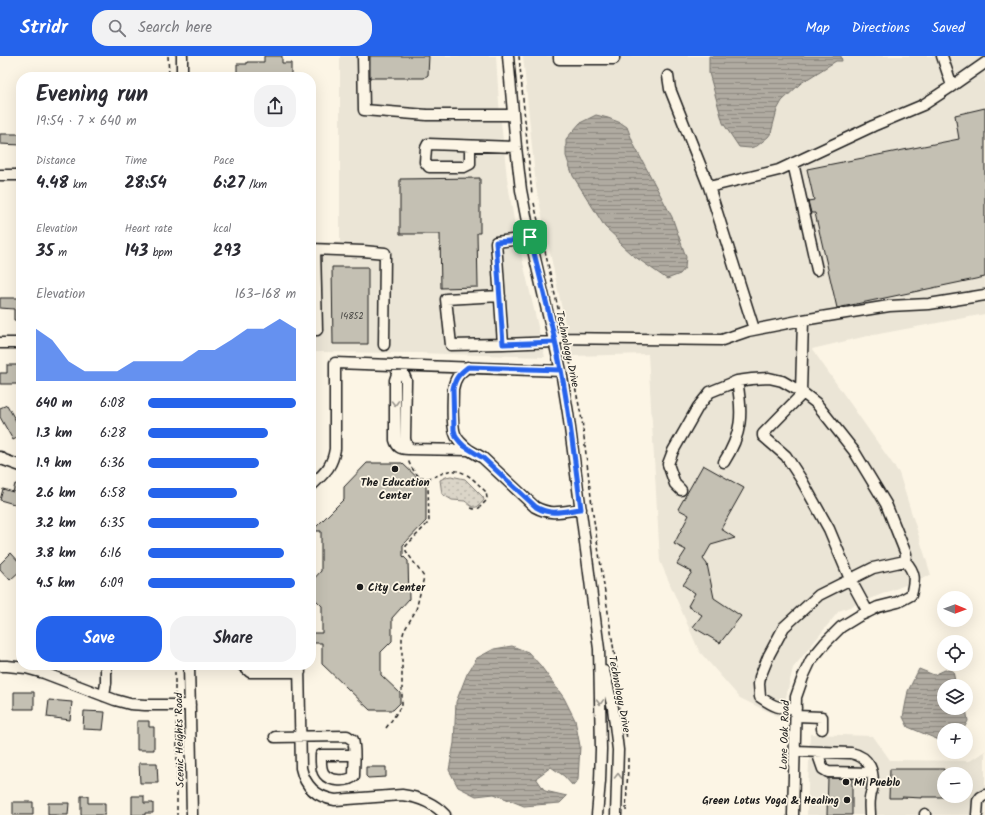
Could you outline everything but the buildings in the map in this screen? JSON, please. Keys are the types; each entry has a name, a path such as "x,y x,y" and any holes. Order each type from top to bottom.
{"street":[{"path":"182,56 182,72"},
{"path":"363,56 364,110 427,115 513,115"},
{"name":"Technology Drive","path":"508,56 521,190 530,237 561,370 599,649 602,749 597,815"},
{"path":"559,56 559,59 614,59 614,56"},
{"path":"942,56 952,86"},
{"path":"709,187 779,170 873,126 923,105 985,64"},
{"path":"668,76 670,89 709,187 754,329"},
{"path":"470,146 470,164 464,167 429,167 425,162 426,148 428,144 516,147"},
{"path":"793,163 817,270"},
{"path":"0,175 16,176"},
{"path":"503,344 496,242 520,240 530,237"},
{"path":"316,249 385,253 384,345"},
{"path":"500,296 446,299 451,345 503,344 555,340 722,340 748,330 803,320 889,306 929,304 985,296"},
{"path":"316,310 316,330"},
{"path":"803,320 802,392 763,434 763,436 786,456 801,479 829,529 850,579 868,612"},
{"path":"0,343 16,343"},
{"path":"316,481 330,466 335,449 335,363 561,370"},
{"path":"400,365 395,380 395,440 399,448 403,449 409,454 469,450"},
{"path":"468,367 457,376 454,382 454,430 456,437 469,450 483,458 539,509 543,511 557,512 581,509"},
{"path":"681,490 675,484 668,464 673,451 698,408 710,392 737,381 769,378 782,381 802,392 816,403 854,451 886,504 906,554 905,561 873,568 819,595 784,627 769,655 760,677 760,697 773,706 822,717 822,729"},
{"path":"724,462 731,451 740,423 741,410 737,381"},
{"path":"0,457 16,464"},
{"name":"Lone Oak Road","path":"794,815 796,697 803,677 811,660 841,627 878,607 898,602 911,595 914,583 914,573 905,561"},
{"name":"Technology Drive","path":"599,649 613,708 618,750 616,815"},
{"path":"0,666 16,667"},
{"path":"33,670 130,704 190,705"},
{"path":"104,696 106,670"},
{"name":"Scenic Heights Road","path":"189,670 192,815"},
{"path":"248,670 250,672 283,670"},
{"path":"300,670 301,768 306,783 312,790 320,796 335,800 402,795 412,796 422,799 440,810 445,815"},
{"path":"275,737 347,736 353,740 354,755"},
{"path":"795,751 851,752 862,757 869,764 872,774 870,815"},
{"path":"817,752 822,767 825,771 872,774"},
{"path":"977,815 978,801 985,795"},
{"path":"432,805 435,815"}],"path":[{"path":"168,56 169,72"},
{"path":"386,728 402,704 402,638 404,631 416,610 424,577 406,551 406,546 429,522 428,485 420,478 410,465 409,454"},
{"path":"420,478 430,478 452,471 468,475 486,492 487,495 486,501 479,508 471,508"},
{"path":"175,670 177,815"}],"shaded area":[{"path":"340,56 496,56 499,103 507,178 516,232 545,357 416,353 316,352 316,242 340,242"},
{"path":"523,56 985,56 985,314 863,337 812,349 899,473 931,575 839,611 793,668 781,718 740,698 699,651 660,561 648,354 572,356 536,187"},
{"path":"709,56 841,56 842,61 836,61 801,83 782,101 777,110 771,133 768,137 757,146 750,148 739,147 723,123 709,73"},
{"path":"596,115 621,123 627,127 634,145 672,217 686,257 685,268 680,274 667,279 631,254 620,244 619,240 605,227 573,176 566,156 566,139 580,123"},
{"path":"451,476 465,479 483,497 484,500 479,506 473,507 465,501 452,500 442,494 440,480"},
{"path":"512,646 528,652 540,665 564,698 575,720 580,746 578,780 573,786 564,776 551,767 536,778 545,791 567,796 560,803 524,806 494,794 476,796 458,787 449,770 454,743 456,702 467,674 477,658 494,649"},
{"path":"919,669 934,675 943,671 953,671 955,679 937,679 937,715 967,715 968,721 967,723 937,723 937,739 908,727 903,717 908,691"},
{"path":"810,734 873,736 890,760 970,761 985,751 985,815 807,815"}],"place":[{"name":"The Education Center","path":"395,469"},
{"name":"City Center","path":"360,587"},
{"name":"Mi Pueblo","path":"846,782"},
{"name":"Green Lotus Yoga & Healing","path":"847,800"}],"route":[{"path":"530,237 520,240 496,242 503,344 555,342 561,370 468,367 457,376 454,382 454,430 456,437 460,442 469,450 483,458 536,507 543,511 550,512 581,509 561,370 555,342 530,237"}]}
